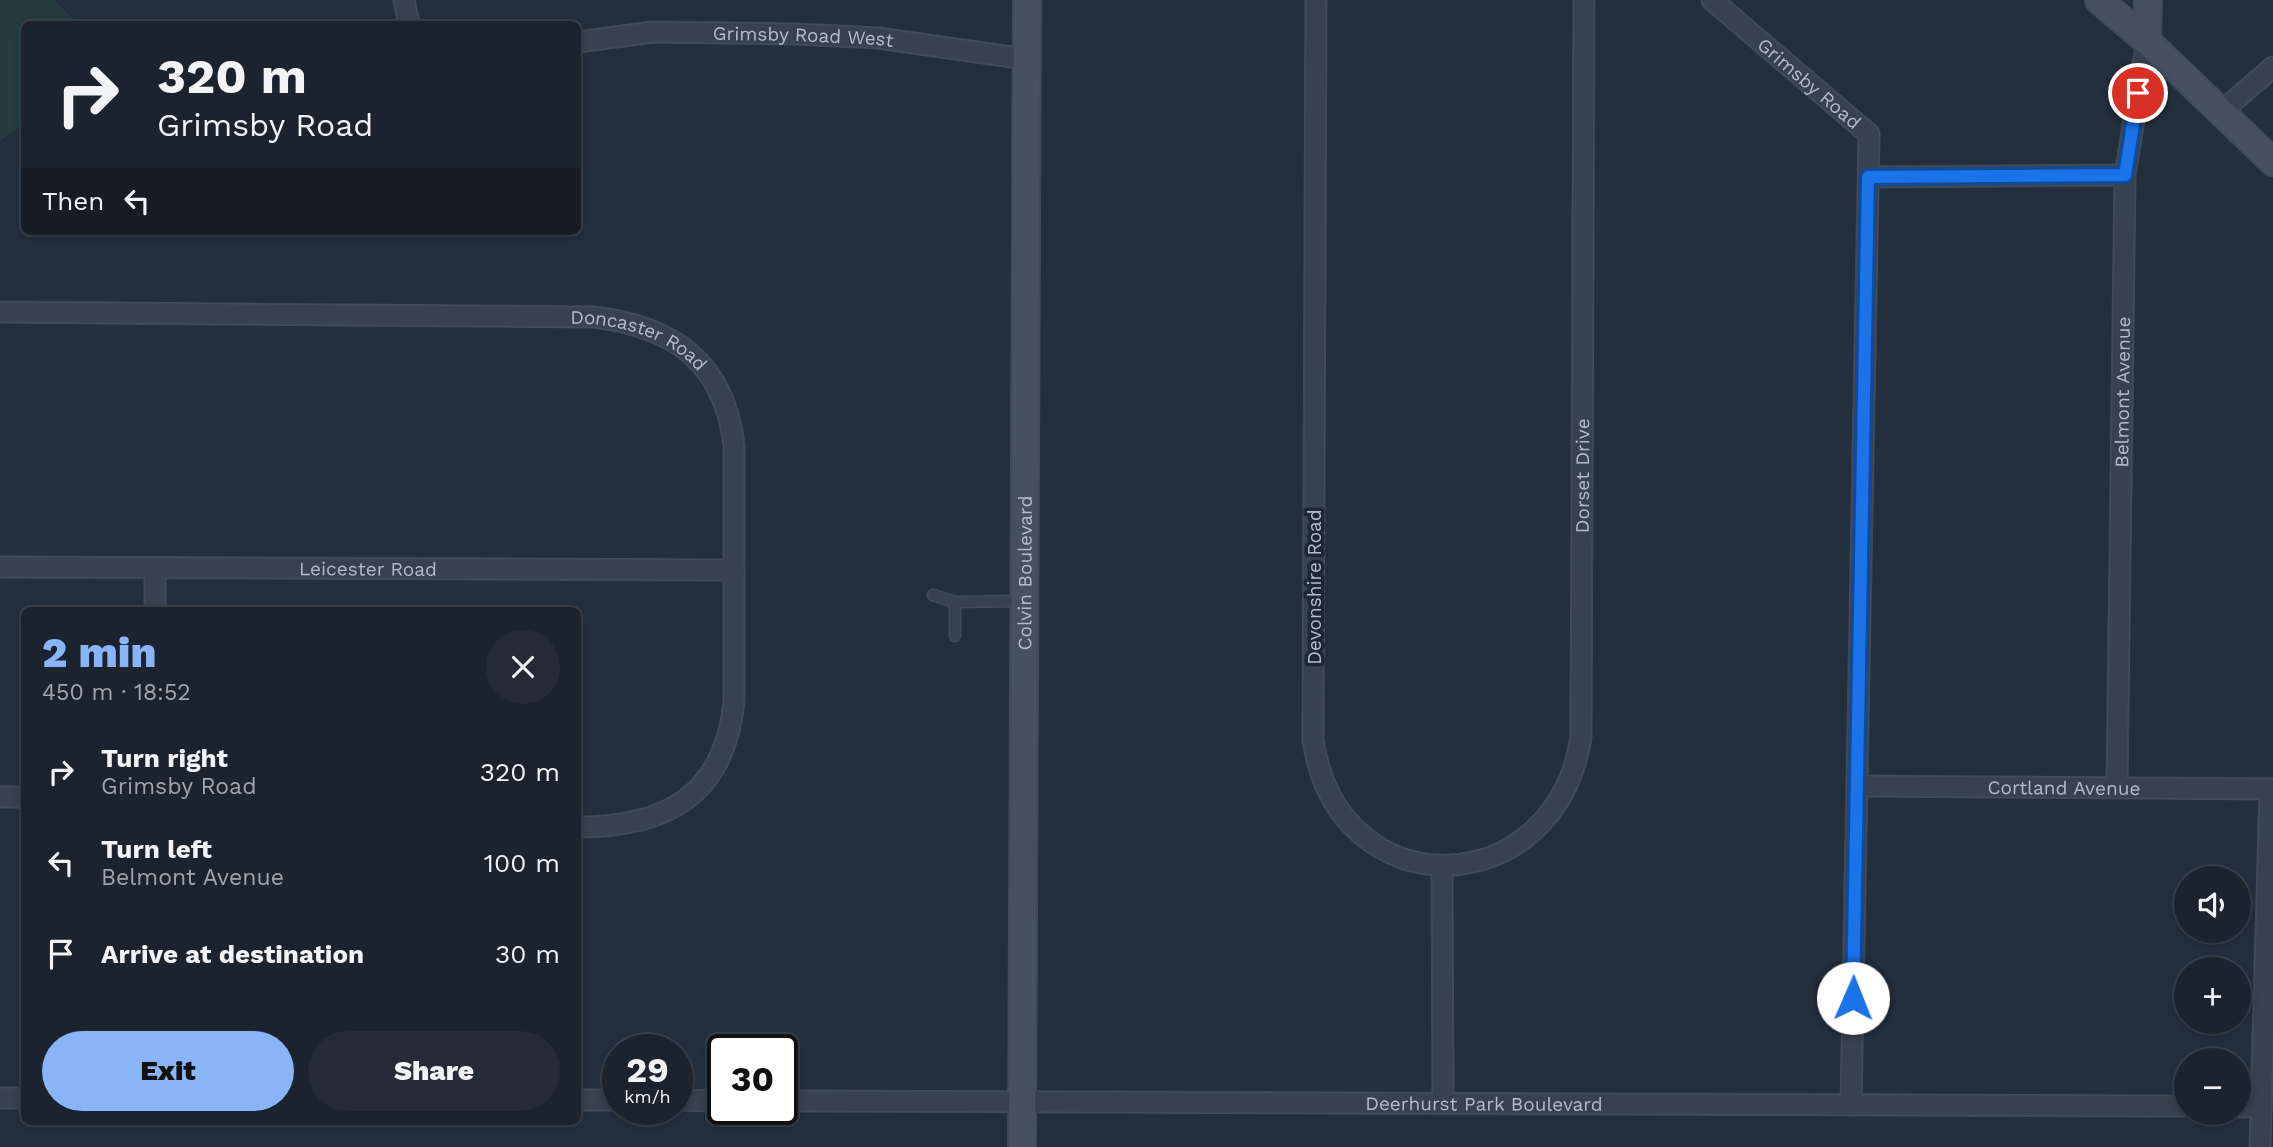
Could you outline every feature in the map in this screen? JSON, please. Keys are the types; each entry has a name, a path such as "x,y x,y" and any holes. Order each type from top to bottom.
{"street":[{"path":"404,0 408,21"},
{"name":"Colvin Boulevard","path":"1022,1147 1027,0"},
{"name":"Devonshire Road","path":"1317,0 1313,740 1317,765 1326,791 1360,835 1401,858 1442,866"},
{"name":"Dorset Drive","path":"1442,866 1487,859 1531,834 1564,797 1577,761 1581,723 1584,0"},
{"name":"Grimsby Road","path":"1712,0 1869,134 1868,177"},
{"path":"2099,0 2147,41 2273,162"},
{"name":"Belmont Avenue","path":"2117,786 2125,175 2147,41 2148,0"},
{"name":"Grimsby Road West","path":"581,42 653,32 796,34 878,38 1027,60"},
{"path":"2221,112 2273,67"},
{"path":"1851,1105 1868,177 2125,175"},
{"name":"Doncaster Road","path":"0,312 593,317 644,327 670,339 694,355 717,385 730,416 734,444 732,727 713,771 689,796 659,815 614,827 581,827"},
{"name":"Leicester Road","path":"0,567 734,570"},
{"path":"155,568 155,607"},
{"name":"Cortland Avenue","path":"1858,786 2271,789"},
{"path":"2260,1147 2271,789"},
{"path":"0,797 21,797"},
{"path":"1442,866 1443,1103"},
{"path":"0,1098 21,1098"},
{"path":"581,1100 602,1100"},
{"name":"Deerhurst Park Boulevard","path":"798,1101 2174,1106"},
{"path":"2251,1107 2261,1107"}],"lane":[{"path":"933,595 955,601 1024,601"},
{"path":"955,601 955,636"}],"green space":[{"path":"0,0 54,0 75,21 21,21 21,126 0,141"}],"route":[{"path":"1853,998 1868,177 2125,175 2138,93"}]}
